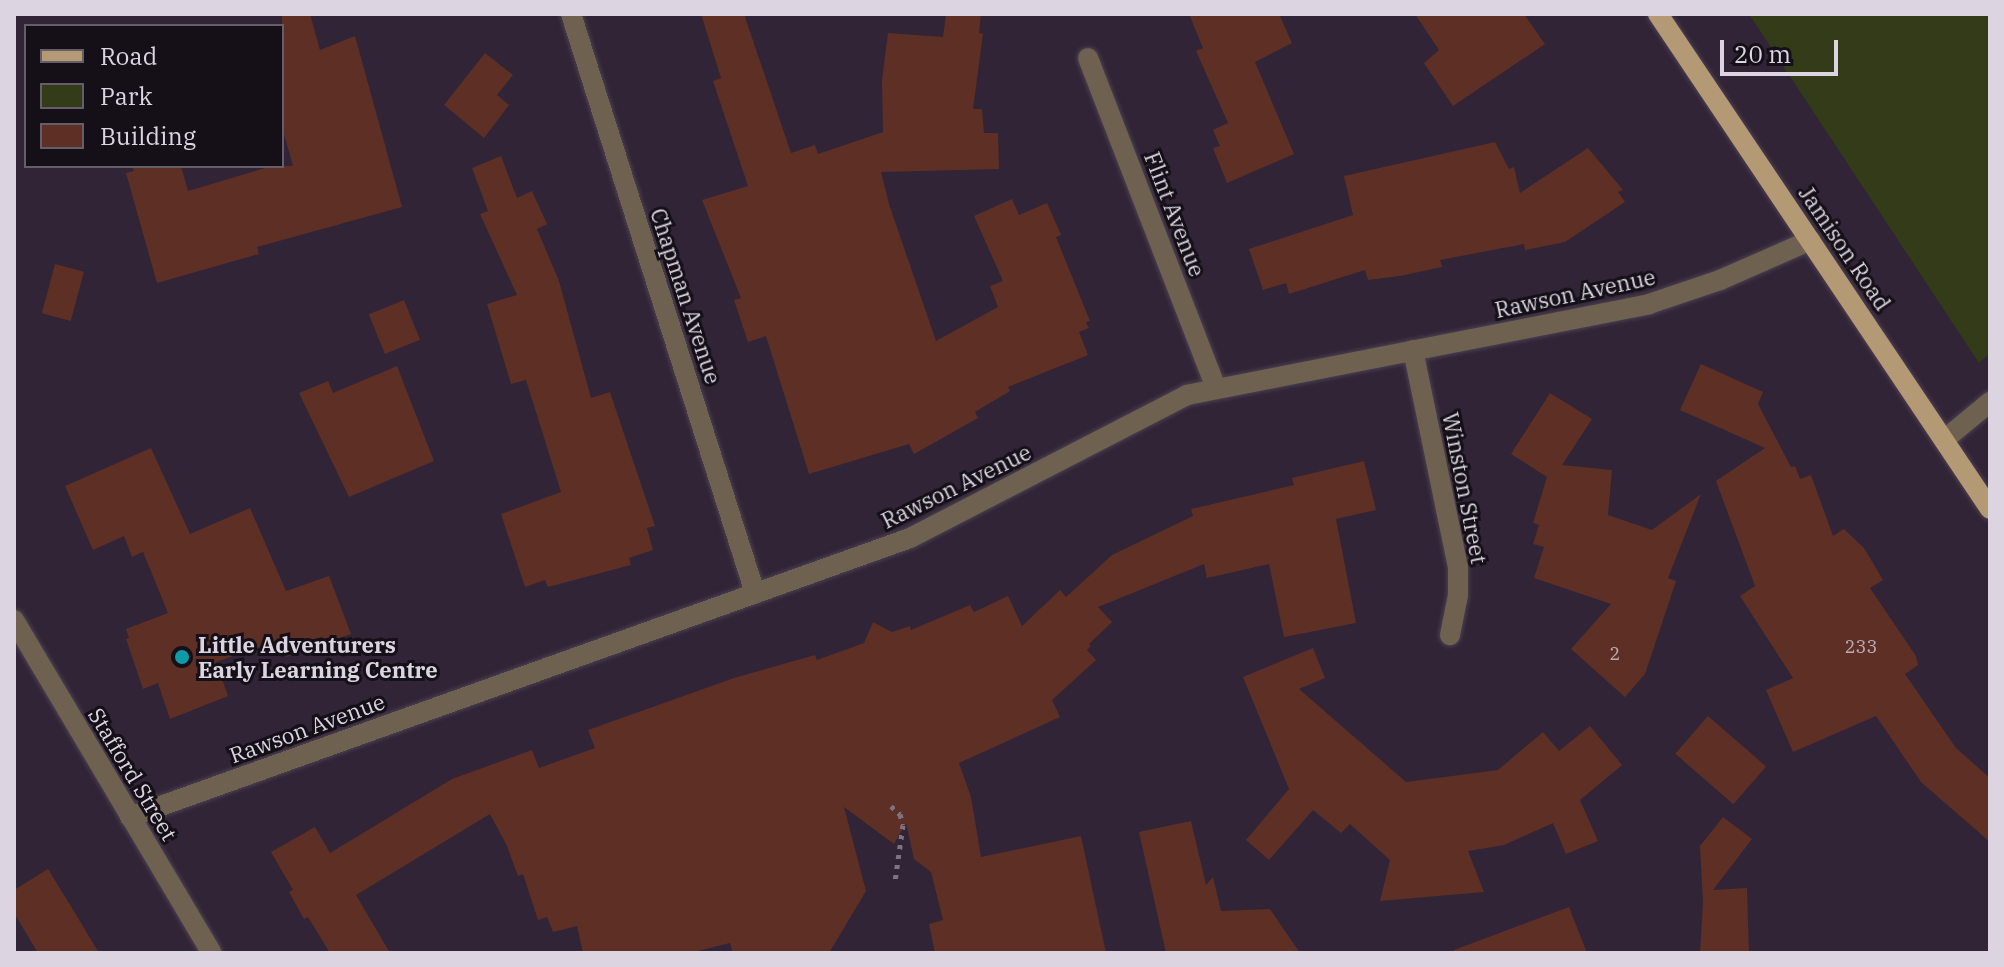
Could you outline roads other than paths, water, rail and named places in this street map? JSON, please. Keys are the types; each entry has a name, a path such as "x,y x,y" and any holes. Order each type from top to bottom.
{"main road":[{"name":"Jamison Road","path":"1658,14 1990,509"}],"street":[{"name":"Chapman Avenue","path":"571,14 755,593"},
{"name":"Flint Avenue","path":"1088,58 1216,388"},
{"name":"Rawson Avenue","path":"130,817 933,528 1169,403 1216,388 1649,304 1720,280 1811,240"},
{"name":"Winston Street","path":"1413,350 1458,567 1458,595 1450,635"},
{"path":"1944,440 1990,402"},
{"name":"Stafford Street","path":"14,620 212,953"}],"place":[{"name":"Little Adventurers Early Learning Centre","path":"182,657"}]}
